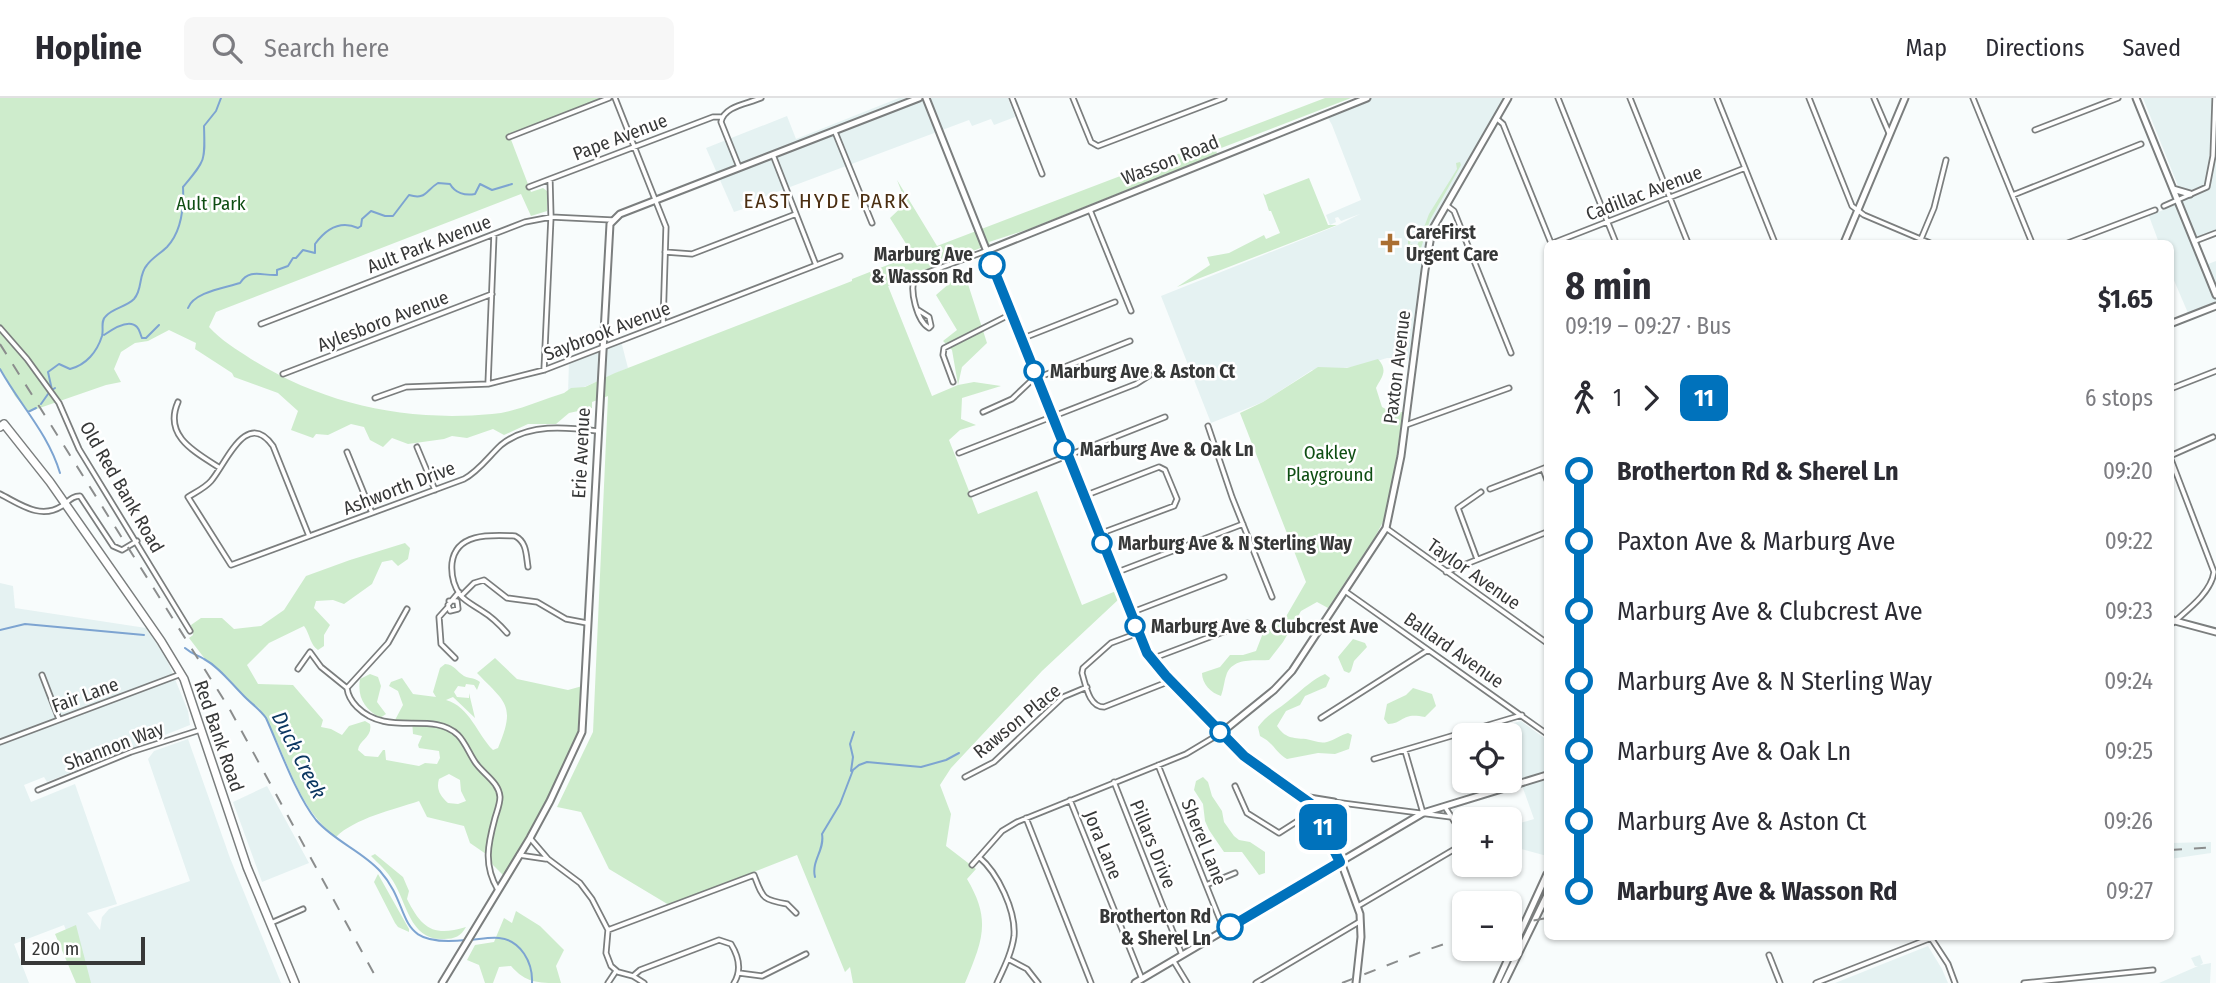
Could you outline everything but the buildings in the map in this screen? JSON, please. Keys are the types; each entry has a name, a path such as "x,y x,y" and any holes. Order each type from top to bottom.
{"highway":[{"path":"0,435 3,424"},
{"name":"Red Bank Road","path":"3,424 65,504 161,640 181,674 193,702 247,867 295,983"}],"street":[{"path":"509,137 609,98"},
{"path":"615,98 666,227 663,325"},
{"name":"Pape Avenue","path":"529,187 723,115 761,98"},
{"path":"612,220 620,214 919,98"},
{"path":"926,98 1138,633 1152,659 1222,733 1253,764 1303,797 1315,810 1358,906 1361,921 1356,983"},
{"path":"1012,98 1042,174"},
{"path":"1073,98 1090,141 1095,146 1224,98"},
{"name":"Wasson Road","path":"985,248 1090,210 1367,98"},
{"name":"Paxton Avenue","path":"972,865 1002,831 1026,818 1191,752 1222,733 1274,690 1292,671 1386,528 1406,425 1429,240 1434,225 1508,98"},
{"path":"1558,98 1615,240"},
{"path":"1630,98 1687,240"},
{"path":"1717,98 1774,240"},
{"path":"1809,98 1852,206 1864,215 1921,239 1934,208 1946,160"},
{"path":"1874,98 1890,135"},
{"path":"1845,240 1905,98"},
{"path":"1973,98 2031,240"},
{"path":"2035,130 2118,98"},
{"path":"2136,98 2216,295"},
{"path":"2164,206 2207,187 2213,156 2216,98"},
{"path":"723,115 721,122 740,169"},
{"path":"1496,118 1503,124 1551,240"},
{"path":"835,132 872,223"},
{"path":"2012,195 2141,144"},
{"path":"773,155 816,265"},
{"name":"Cadillac Avenue","path":"1560,240 1745,167"},
{"path":"544,370 551,216 550,179"},
{"path":"2174,189 2190,194"},
{"path":"1446,205 1454,211 1511,354"},
{"path":"1090,210 1131,311"},
{"path":"2076,240 2155,210"},
{"path":"665,252 692,254 796,214"},
{"name":"Ault Park Avenue","path":"261,324 525,222 551,216 612,220"},
{"name":"Erie Avenue","path":"445,983 447,975 550,802 582,732 608,233 612,220"},
{"path":"2195,242 2216,233"},
{"path":"488,384 495,234"},
{"path":"918,310 929,317 932,323 929,328 923,324 918,310 912,282 915,278 985,248"},
{"name":"Saybrook Avenue","path":"375,398 415,386 488,384 544,370 840,256"},
{"name":"Aylesboro Avenue","path":"283,374 492,294"},
{"path":"1021,339 1115,302"},
{"path":"2174,322 2216,306"},
{"path":"953,382 943,355 944,348 1011,314"},
{"name":"Old Red Bank Road","path":"0,328 59,403 79,449 190,631"},
{"path":"983,412 1012,399 1036,378 1130,341"},
{"path":"2174,387 2216,371"},
{"path":"959,453 1142,382 1150,375"},
{"path":"1406,425 1509,388"},
{"path":"178,402 174,419 179,436 190,449 220,468 242,437 254,434 265,437 273,446 309,536"},
{"path":"971,494 1165,417"},
{"path":"1208,426 1272,597"},
{"name":"Ashworth Drive","path":"220,468 211,481 188,497 231,565 469,476 503,444 523,432 546,428 598,431"},
{"path":"2174,454 2213,437"},
{"path":"416,447 435,490"},
{"path":"347,452 372,513"},
{"path":"1084,496 1159,467 1165,470 1171,484 1177,501 1174,506 1099,534"},
{"path":"2174,467 2214,572 2212,581 2203,594 2182,615 2174,619"},
{"path":"1490,489 1544,468"},
{"path":"1477,559 1458,508 1481,492"},
{"path":"0,494 42,512 65,504 75,496 83,497 117,549 125,548 136,541"},
{"path":"1115,573 1243,524"},
{"name":"Taylor Avenue","path":"1386,528 1544,641"},
{"path":"1446,572 1544,533"},
{"path":"507,633 461,596 453,580 452,560 455,550 473,538 484,535 519,537 525,546 528,568"},
{"path":"1130,613 1224,577"},
{"path":"449,601 461,596 474,583 484,580 507,598 537,602 566,619 589,624"},
{"name":"Ballard Avenue","path":"1344,590 1544,732"},
{"path":"448,607 454,611 459,606 461,596"},
{"path":"449,601 456,600 459,606"},
{"path":"449,601 448,607 439,617 441,644 455,659"},
{"path":"347,688 388,643 407,610"},
{"path":"2174,621 2216,632"},
{"path":"1152,659 1247,623"},
{"path":"1138,633 1111,643 1084,666 1082,671 1094,704 1101,708 1170,680"},
{"path":"1321,718 1428,650"},
{"path":"298,669 310,652 321,667 347,688 352,702 376,720 399,724 422,723 455,732 479,768 496,785 500,799 486,853 491,879 498,890"},
{"name":"Fair Lane","path":"0,742 181,674"},
{"path":"43,676 59,719"},
{"name":"Rawson Place","path":"965,777 994,762 1063,697 1087,687"},
{"path":"1374,759 1522,715"},
{"name":"Shannon Way","path":"38,790 131,752 200,730"},
{"path":"1405,751 1423,813"},
{"name":"Sherel Lane","path":"1158,765 1224,930"},
{"path":"1135,983 1423,813 1544,776"},
{"name":"Pillars Drive","path":"1114,782 1182,955"},
{"path":"1235,786 1247,813 1279,833 1315,810 1335,802"},
{"path":"1303,797 1451,817"},
{"name":"Jora Lane","path":"1070,800 1142,979"},
{"path":"1444,806 1451,817"},
{"path":"1026,818 1091,983"},
{"path":"530,838 548,859 580,883 608,929 607,957 616,971 633,976 644,983"},
{"path":"1358,906 1452,849"},
{"path":"520,855 548,859"},
{"path":"979,857 994,873 1012,917 1014,937 997,983"},
{"path":"1206,885 1235,873"},
{"path":"608,929 754,875 764,898 771,902 787,904 796,914"},
{"path":"1497,983 1544,881"},
{"path":"1504,983 1544,901"},
{"path":"271,923 303,909"},
{"path":"1256,983 1361,921"},
{"path":"633,976 640,970 719,940 733,946 739,964 734,983"},
{"path":"1816,983 1926,940"},
{"path":"1932,940 1948,964 1955,983"},
{"path":"738,973 762,976 806,954"},
{"path":"1769,954 1780,983"},
{"path":"1008,959 1027,969 1038,983"},
{"path":"1173,960 1187,983"},
{"path":"2024,983 2153,970"},
{"path":"608,983 616,971"}],"shaded area":[{"path":"899,98 1008,98 1015,117 994,125 991,119 972,126 969,120 755,200 753,197 740,202 743,209 734,212 706,148 787,116 796,139"},
{"path":"1367,98 1508,98 1435,223 1413,359 1387,358 1358,367 1312,370 1263,402 1211,423 1161,296 1360,214 1341,221 1338,217 1335,218 1336,222 1330,225 1326,215 1361,200 1326,114"},
{"path":"2143,98 2216,98 2216,230 2197,237 2208,264 2216,261 2216,301 2188,313 2174,280 2174,240 2158,240 2149,216 2184,201"},
{"path":"621,341 628,368 568,394 569,361"},
{"path":"0,583 13,586 15,608 146,628 166,657 188,711 190,725 47,782 44,777 24,785 31,802 75,784 117,904 87,913 100,930 102,917 109,909 190,881 148,759 154,751 188,739 230,858 281,983 86,983 64,925 14,944 29,983 0,983"},
{"path":"1521,721 1544,738 1544,855 1522,849 1522,822 1534,819 1522,786 1522,723 1514,723"},
{"path":"267,786 309,863 262,882 233,802"},
{"path":"2211,842 2211,853 2174,858 2174,843"},
{"path":"1928,946 1948,983 1835,983"},
{"path":"2200,955 2203,963 2200,965 2211,963 2210,983 2159,983 2198,966 2195,966 2191,958"}],"green space":[{"name":"Ault Park","path":"0,98 609,98 510,137 531,192 543,188 547,191 547,211 531,216 521,194 216,312 209,327 251,359 279,375 337,399 398,412 460,416 510,411 564,393 571,388 585,387 913,255 890,218 906,203 897,180 937,246 1325,98 1351,98 1216,150 1217,154 1029,229 989,242 990,244 888,286 932,396 958,385 974,382 1001,386 962,398 961,419 976,425 960,430 949,440 978,514 1037,491 1082,605 1116,591 1119,599 1042,671 951,768 940,785 951,814 946,846 976,869 967,879 980,907 982,931 965,983 853,983 850,967 845,972 797,855 669,905 609,869 581,812 557,807 593,732 608,396 592,402 592,408 569,413 556,424 528,424 504,435 493,429 467,438 452,436 408,444 392,438 383,447 370,440 364,427 351,424 328,435 316,434 313,438 291,430 298,411 278,393 234,377 195,349 196,343 169,330 148,341 135,343 121,352 114,369 121,382 28,412 15,396 0,369"},
{"path":"1460,162 1461,165 1430,220 1421,248 1408,248 1408,237 1411,238 1410,244 1417,246 1429,214 1457,169 1456,163"},
{"path":"1309,178 1328,225 1337,225 1177,287 1210,265 1207,257 1229,253 1264,235 1266,239 1280,233 1263,193 1265,195"},
{"path":"967,281 987,343 962,367 958,385 952,350 943,341 957,330 936,295 951,282"},
{"name":"Oakley Playground","path":"1378,359 1384,371 1376,388 1382,407 1391,412 1403,412 1384,520 1328,608 1317,602 1301,611 1269,660 1235,664 1227,673 1221,696 1217,695 1205,684 1202,673 1220,667 1230,655 1256,651 1263,633 1284,620 1306,582 1294,551 1288,544 1288,536 1240,413 1263,402 1318,367 1347,368"},
{"path":"405,543 410,548 408,559 398,566 392,560 382,562 372,584 344,604 333,600 316,601 314,608 330,625 324,635 324,646 318,650 315,648 304,626 269,643 247,665 258,684 293,685 323,720 321,727 342,735 349,726 365,721 370,724 370,732 358,750 365,756 378,757 385,750 386,760 419,766 425,763 437,764 439,751 419,748 422,736 413,734 412,721 395,720 403,705 398,691 389,686 391,682 402,678 413,694 436,697 433,692 440,668 445,664 480,682 477,690 474,685 466,684 465,687 458,686 454,692 457,697 469,698 469,693 475,718 453,697 446,700 467,715 493,750 498,748 507,713 495,691 477,673 495,658 517,679 568,690 586,685 582,732 550,801 505,877 486,854 470,843 464,826 427,817 419,801 364,820 336,837 310,810 259,708 205,659 189,638 193,635 191,625 201,618 222,618 234,629 261,626 284,610 306,576","holes":["449,774 460,780 466,801 448,803 439,792 439,779"]},
{"path":"1353,639 1365,643 1367,647 1354,661 1349,673 1344,671 1338,657"},
{"path":"370,674 378,677 381,686 377,702 386,714 380,718 366,707 361,697 360,679"},
{"path":"1325,674 1330,678 1326,687 1305,696 1300,705 1286,711 1277,726 1289,737 1321,743 1348,733 1352,735 1349,749 1335,754 1318,753 1287,759 1260,736 1258,727 1270,714"},
{"path":"1413,688 1432,694 1436,706 1425,717 1411,716 1388,724 1384,719 1387,704 1406,695"},
{"path":"1203,777 1222,811 1224,822 1234,836 1265,852 1265,873 1259,875 1242,852 1224,852 1209,830 1203,804 1194,790 1196,781"},
{"path":"375,854 403,877 409,891 407,899 424,924 445,931 466,927 462,933 454,938 444,939 424,934 411,919 391,877 371,856"},
{"path":"378,874 409,932 395,923 374,882"},
{"path":"516,911 540,926 564,950 556,966 561,983 533,981 511,966 499,967 493,983 485,983 479,965 467,960 475,945 494,942 504,918 512,923"},
{"path":"76,925 91,983 76,983 55,934"}],"waterway":[{"path":"55,388 52,390 48,372 59,364 70,369 76,367 90,357 102,336 104,318 134,299 139,291 144,269 172,241 179,227 183,187 202,159 204,126 216,111 221,98"},
{"path":"188,308 203,294 240,283 252,274 277,275 277,270 288,266 303,250 315,253 315,244 334,227 345,225 358,228 362,219 371,211 393,216 409,195 422,196 438,183 450,184 457,192 468,195 475,194 480,184 492,190 512,184"},
{"path":"104,335 129,324 137,327 142,338 146,338 159,325"},
{"name":"Duck Creek","path":"0,369 41,432 60,473"},
{"path":"41,404 48,394"},
{"path":"28,412 36,408"},
{"path":"0,630 25,624 144,635"},
{"name":"Duck Creek","path":"185,648 215,666 263,714 309,810 323,827 380,871 391,885 408,923 415,932 426,938 442,941 466,940"},
{"path":"851,771 853,757 850,744 854,732"},
{"path":"815,877 822,834 840,804 853,770 867,762 921,767 959,753"},
{"name":"Duck Creek","path":"471,940 499,938 514,943 528,960 532,983"}],"railway":[{"path":"0,344 229,708 379,983"},
{"path":"2174,850 2216,847"},
{"path":"1522,923 1544,919"},
{"path":"1342,983 1452,941"}],"bus line":[{"name":"11","path":"992,265 1147,653 1244,756 1310,803 1340,862 1230,927"}],"place":[{"name":"CareFirst Urgent Care","path":"1390,243"},
{"name":"Marburg Ave & Wasson Rd","path":"992,265"},
{"name":"Marburg Ave & Aston Ct","path":"1034,371"},
{"name":"Marburg Ave & Oak Ln","path":"1064,449"},
{"name":"Marburg Ave & N Sterling Way","path":"1102,543"},
{"name":"Marburg Ave & Clubcrest Ave","path":"1135,626"},
{"name":"Brotherton Rd & Sherel Ln","path":"1230,927"}],"district":[{"name":"EAST HYDE PARK","path":"827,201"}]}
